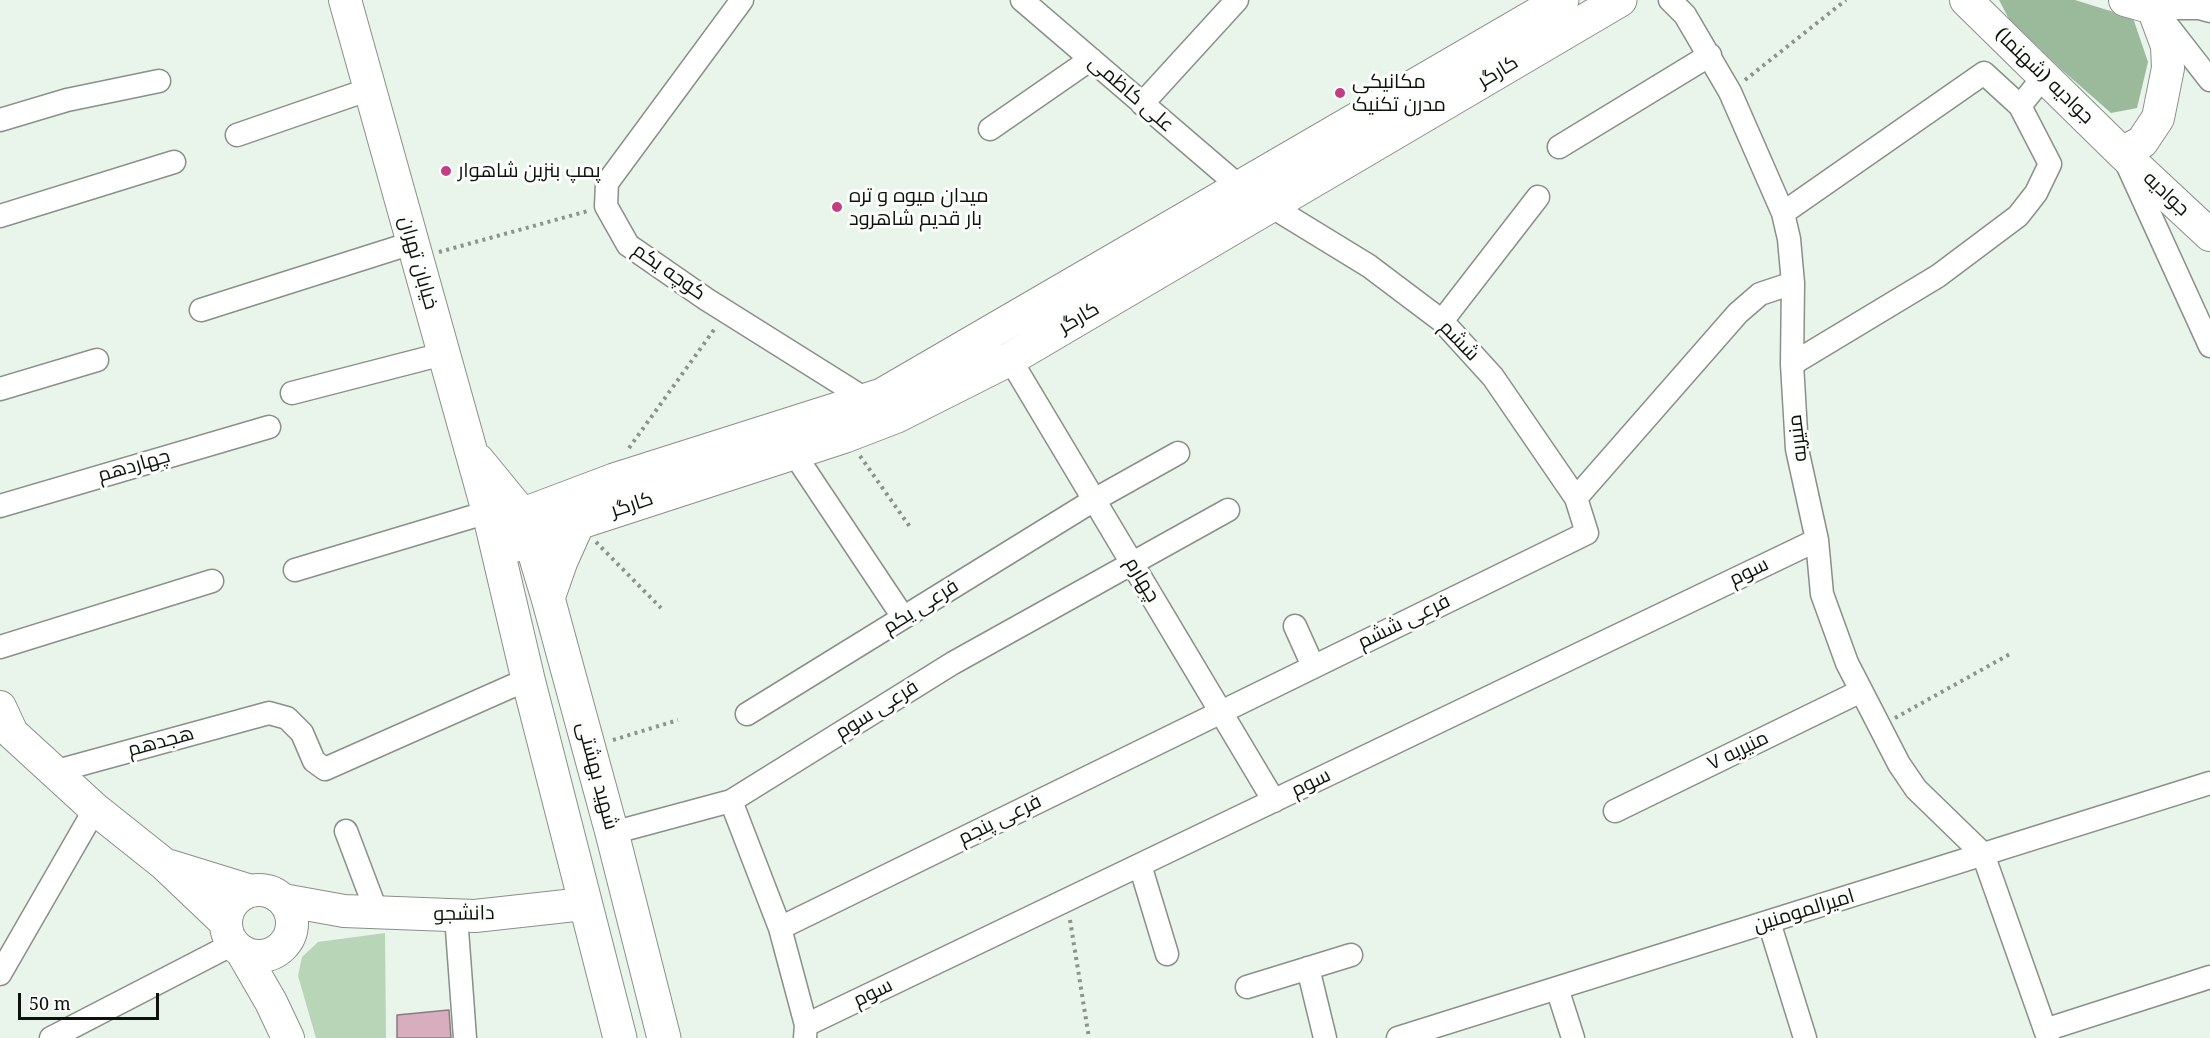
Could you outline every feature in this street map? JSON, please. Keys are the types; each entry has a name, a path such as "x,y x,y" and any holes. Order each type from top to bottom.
{"main road":[{"name":"کارگر","path":"527,527 602,484 882,395 1562,0"},
{"name":"کارگر","path":"493,530 578,523 845,436 897,416 1010,359 1620,0"},
{"path":"548,598 578,523"},
{"name":"شهید بهشتی","path":"527,527 612,832 664,1038"},
{"path":"493,530 584,904 620,1038"}],"street":[{"name":"خیابان تهران","path":"345,0 493,530"},
{"path":"606,206 607,183 742,0"},
{"name":"علی کاظمی","path":"1022,0 1240,187"},
{"path":"1142,104 1237,0"},
{"name":"منیریه","path":"1670,0 1685,15 1730,92 1783,213 1789,239 1793,283 1792,364 1797,449 1816,540 1822,594 1847,663 1899,764 1916,789 1983,854"},
{"name":"جوادیه (شهنما)","path":"1966,0 2122,153"},
{"path":"2144,3 2210,11"},
{"path":"2144,3 2210,80"},
{"path":"2144,3 2167,46 2168,68 2158,118 2142,142 2122,153 2210,346"},
{"path":"1558,147 1710,55"},
{"path":"990,129 1091,59"},
{"path":"1783,213 1984,73 2019,106 2050,164 2036,193 2018,216 1938,276 1792,364"},
{"path":"2019,106 2044,76"},
{"path":"0,120 67,100 159,81"},
{"path":"237,135 370,89"},
{"name":"جوادیه","path":"2122,153 2210,235"},
{"path":"0,216 174,162"},
{"path":"1442,321 1538,197"},
{"name":"کوچه یکم","path":"606,206 628,245 727,312 867,400"},
{"name":"ششم","path":"1271,206 1369,266 1442,321 1493,377 1576,498 1587,532"},
{"path":"201,310 414,250"},
{"path":"1576,498 1738,313 1760,294 1793,283"},
{"path":"292,393 443,354"},
{"name":"چهارم","path":"1010,359 1274,801"},
{"path":"0,389 97,360"},
{"name":"چهاردهم","path":"0,506 268,427"},
{"path":"471,450 527,527"},
{"path":"793,452 903,618"},
{"name":"فرعی یکم","path":"747,714 1094,500 1178,453"},
{"name":"فرعی سوم","path":"612,832 731,801 952,663 1228,510"},
{"path":"295,570 493,530"},
{"name":"فرعی ششم","path":"1221,712 1587,532"},
{"name":"سوم","path":"806,1032 1066,900 1816,540"},
{"path":"0,647 212,581"},
{"path":"1295,626 1313,666"},
{"name":"هجدهم","path":"53,772 268,712 287,718 302,733 314,761 325,770 528,679"},
{"name":"منیریه ۷","path":"1615,811 1861,691"},
{"path":"0,707 12,733 95,809 164,864 234,940 254,956 266,955 284,926"},
{"name":"فرعی پنجم","path":"780,928 1221,712"},
{"name":"امیرالمومنین","path":"1398,1038 2210,783"},
{"path":"731,801 780,928 806,1032"},
{"path":"0,974 95,809"},
{"path":"346,831 377,913"},
{"path":"1983,854 2047,1034 2210,977"},
{"path":"164,864 251,891"},
{"path":"1140,865 1167,954"},
{"path":"271,1002 284,926 272,893 262,890 251,891 241,895 231,905 234,940 271,1002 288,1038"},
{"name":"دانشجو","path":"284,926 344,911 475,916 584,904"},
{"path":"456,916 465,1038"},
{"path":"1769,922 1805,1038"},
{"path":"51,1038 234,940"},
{"path":"1246,987 1351,955"},
{"path":"1308,968 1325,1038"},
{"path":"1557,988 1573,1038"}],"path":[{"path":"1730,92 1846,0"},
{"path":"414,250 606,206"},
{"path":"602,484 727,312"},
{"path":"845,436 910,527"},
{"path":"578,523 661,608"},
{"path":"1880,727 2010,654"},
{"path":"589,747 678,720"},
{"path":"1066,900 1089,1038"}],"green space":[{"path":"1999,0 2075,0 2133,18 2148,62 2137,108 2111,113 2009,19"},
{"path":"385,933 386,1038 316,1038 298,976 302,957 318,942"}],"building":[{"path":"449,1010 451,1038 397,1038 397,1015"}],"place":[{"name":"مکانیکی مدرن تکنیک","path":"1340,93"},
{"name":"پمپ بنزین شاهوار","path":"446,171"},
{"name":"میدان میوه و تره بار قدیم شاهرود","path":"837,207"}]}
